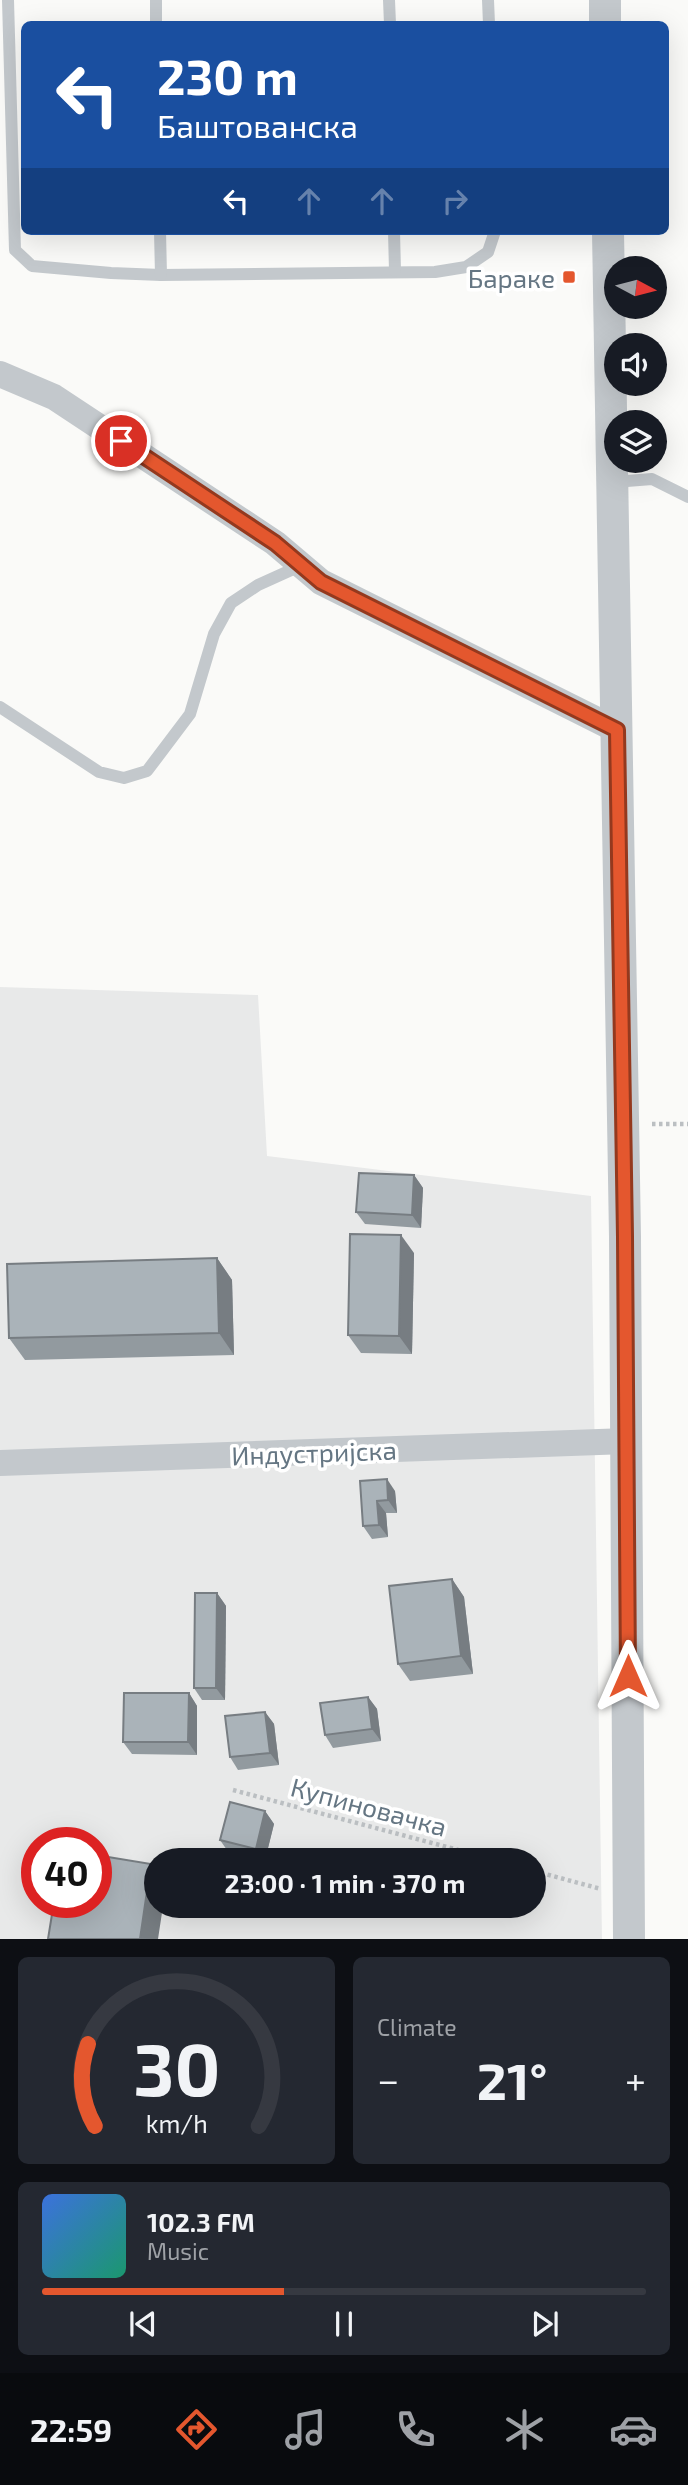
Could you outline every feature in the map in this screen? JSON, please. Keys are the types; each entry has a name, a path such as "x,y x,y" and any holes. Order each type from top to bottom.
{"street":[{"path":"605,0 605,21"},
{"path":"608,235 627,1441 629,1939"},
{"path":"0,374 54,397 275,543 321,582 617,730"},
{"name":"Индустријска","path":"0,1462 627,1441"}],"lane":[{"path":"8,0 15,250 32,265 62,270 161,275 435,272 466,267 488,252 494,235"},
{"path":"156,0 156,21"},
{"path":"389,0 390,21"},
{"path":"488,0 489,21"},
{"path":"160,235 161,275"},
{"path":"394,235 395,271"},
{"path":"613,482 652,479 688,497"},
{"path":"0,707 99,772 124,778 147,771 190,715 214,634 231,603 258,585 300,566"}],"path":[{"name":"Купиновачка","path":"233,1790 451,1848"},
{"path":"546,1874 629,1896"}],"shaded area":[{"path":"0,987 258,995 267,1156 591,1196 602,1939 0,1939"}],"building":[{"path":"359,1173 414,1175 412,1215 356,1212"},
{"path":"350,1234 401,1235 399,1336 348,1335"},
{"path":"217,1258 219,1333 9,1338 7,1264"},
{"path":"387,1479 388,1500 377,1501 379,1525 363,1526 360,1481"},
{"path":"452,1579 461,1656 398,1664 389,1586"},
{"path":"195,1593 217,1593 216,1688 194,1688"},
{"path":"124,1693 189,1693 188,1742 123,1742"},
{"path":"368,1697 372,1729 325,1735 320,1703"},
{"path":"265,1712 270,1753 230,1757 225,1716"},
{"path":"230,1802 265,1811 256,1848 220,1840"},
{"path":"112,1858 144,1863 144,1912 140,1939 48,1939 51,1918 112,1918"}],"place":[{"name":"Бараке","path":"569,277"}],"route":[{"path":"121,441 275,543 321,582 617,730 628,1483 628,1676"}]}
